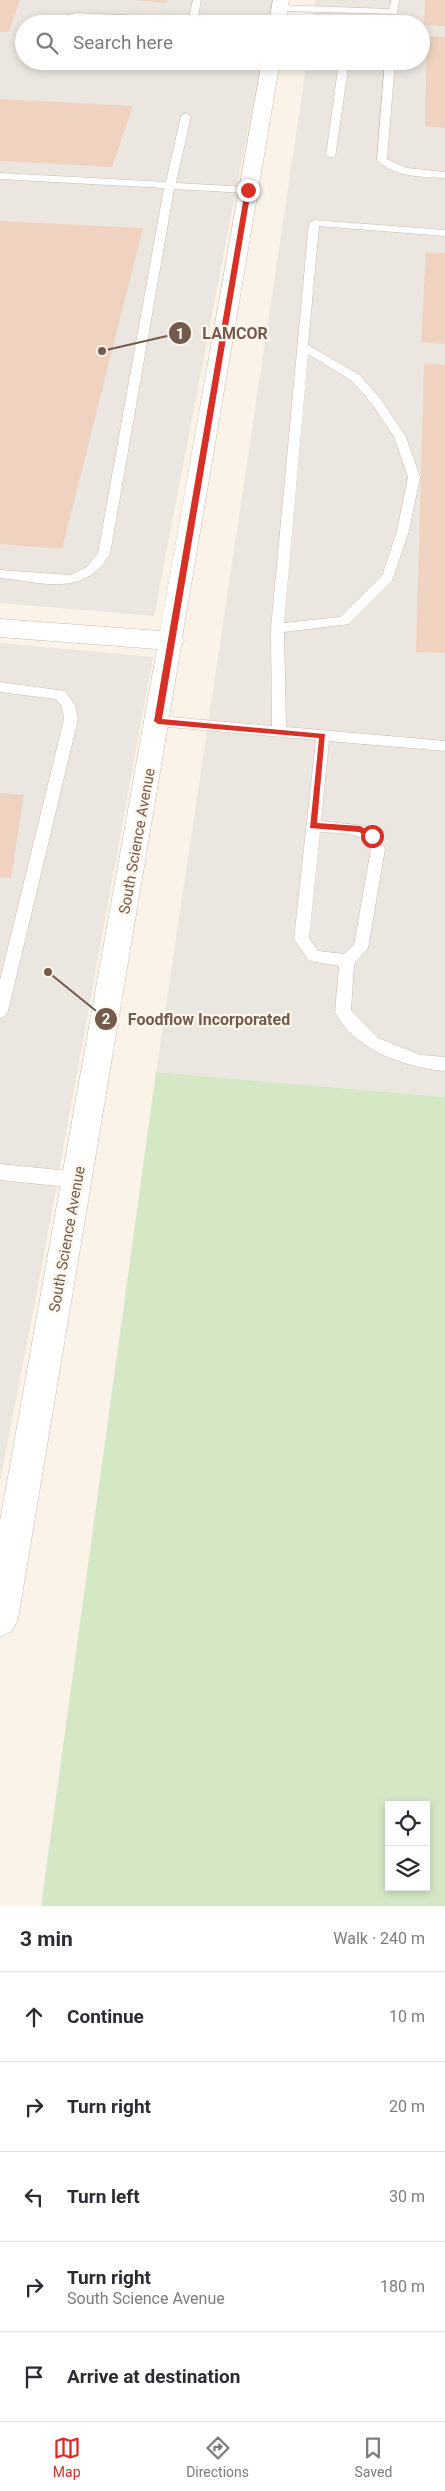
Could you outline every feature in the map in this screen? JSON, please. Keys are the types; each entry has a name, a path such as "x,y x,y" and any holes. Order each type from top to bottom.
{"street":[{"name":"South Science Avenue","path":"0,1619 172,641 269,70"},
{"path":"0,628 172,641"}],"lane":[{"path":"194,15 197,0"},
{"path":"394,15 395,0"},
{"path":"280,11 394,12"},
{"path":"331,156 342,70"},
{"path":"389,70 382,160 392,168 414,173 445,175"},
{"path":"0,574 72,580 91,570 104,554 170,185 186,116"},
{"path":"0,176 248,190"},
{"path":"279,732 277,628 314,224 445,233"},
{"path":"277,628 344,621 388,578 403,531 414,477 400,437 376,401 356,378 302,346"},
{"path":"0,687 60,695 68,705 71,719 0,1012"},
{"path":"158,721 445,746"},
{"path":"323,736 301,940 314,956 346,961"},
{"path":"313,826 360,830 372,836 378,850 361,948 346,961 344,1012 372,1042 420,1062 445,1064"},
{"path":"0,1172 78,1180"}],"shaded area":[{"path":"0,0 274,0 271,15 15,15 15,70 259,70 154,616 0,603"},
{"path":"315,0 445,0 445,1097 156,1072 306,70 430,70 430,15 313,15"},
{"path":"0,643 153,657 37,1292 0,1481"}],"green space":[{"path":"156,1072 445,1097 445,1906 41,1906"}],"building":[{"path":"0,0 20,0 9,32 0,32"},
{"path":"133,0 167,0 166,3"},
{"path":"425,0 445,0 445,26 430,25 430,15 424,15"},
{"path":"430,36 445,37 445,128 425,126 426,70 430,70"},
{"path":"0,99 133,106 112,167 0,161"},
{"path":"0,221 143,228 62,549 0,544"},
{"path":"426,252 445,253 445,344 421,342"},
{"path":"424,363 445,365 445,653 416,652"},
{"path":"0,793 24,795 11,878 0,877"}],"place":[{"name":"LAMCOR","path":"102,351"},
{"name":"Foodflow Incorporated","path":"48,972"}],"route":[{"path":"248,190 158,721 323,736 313,826 360,830 372,836"}]}
